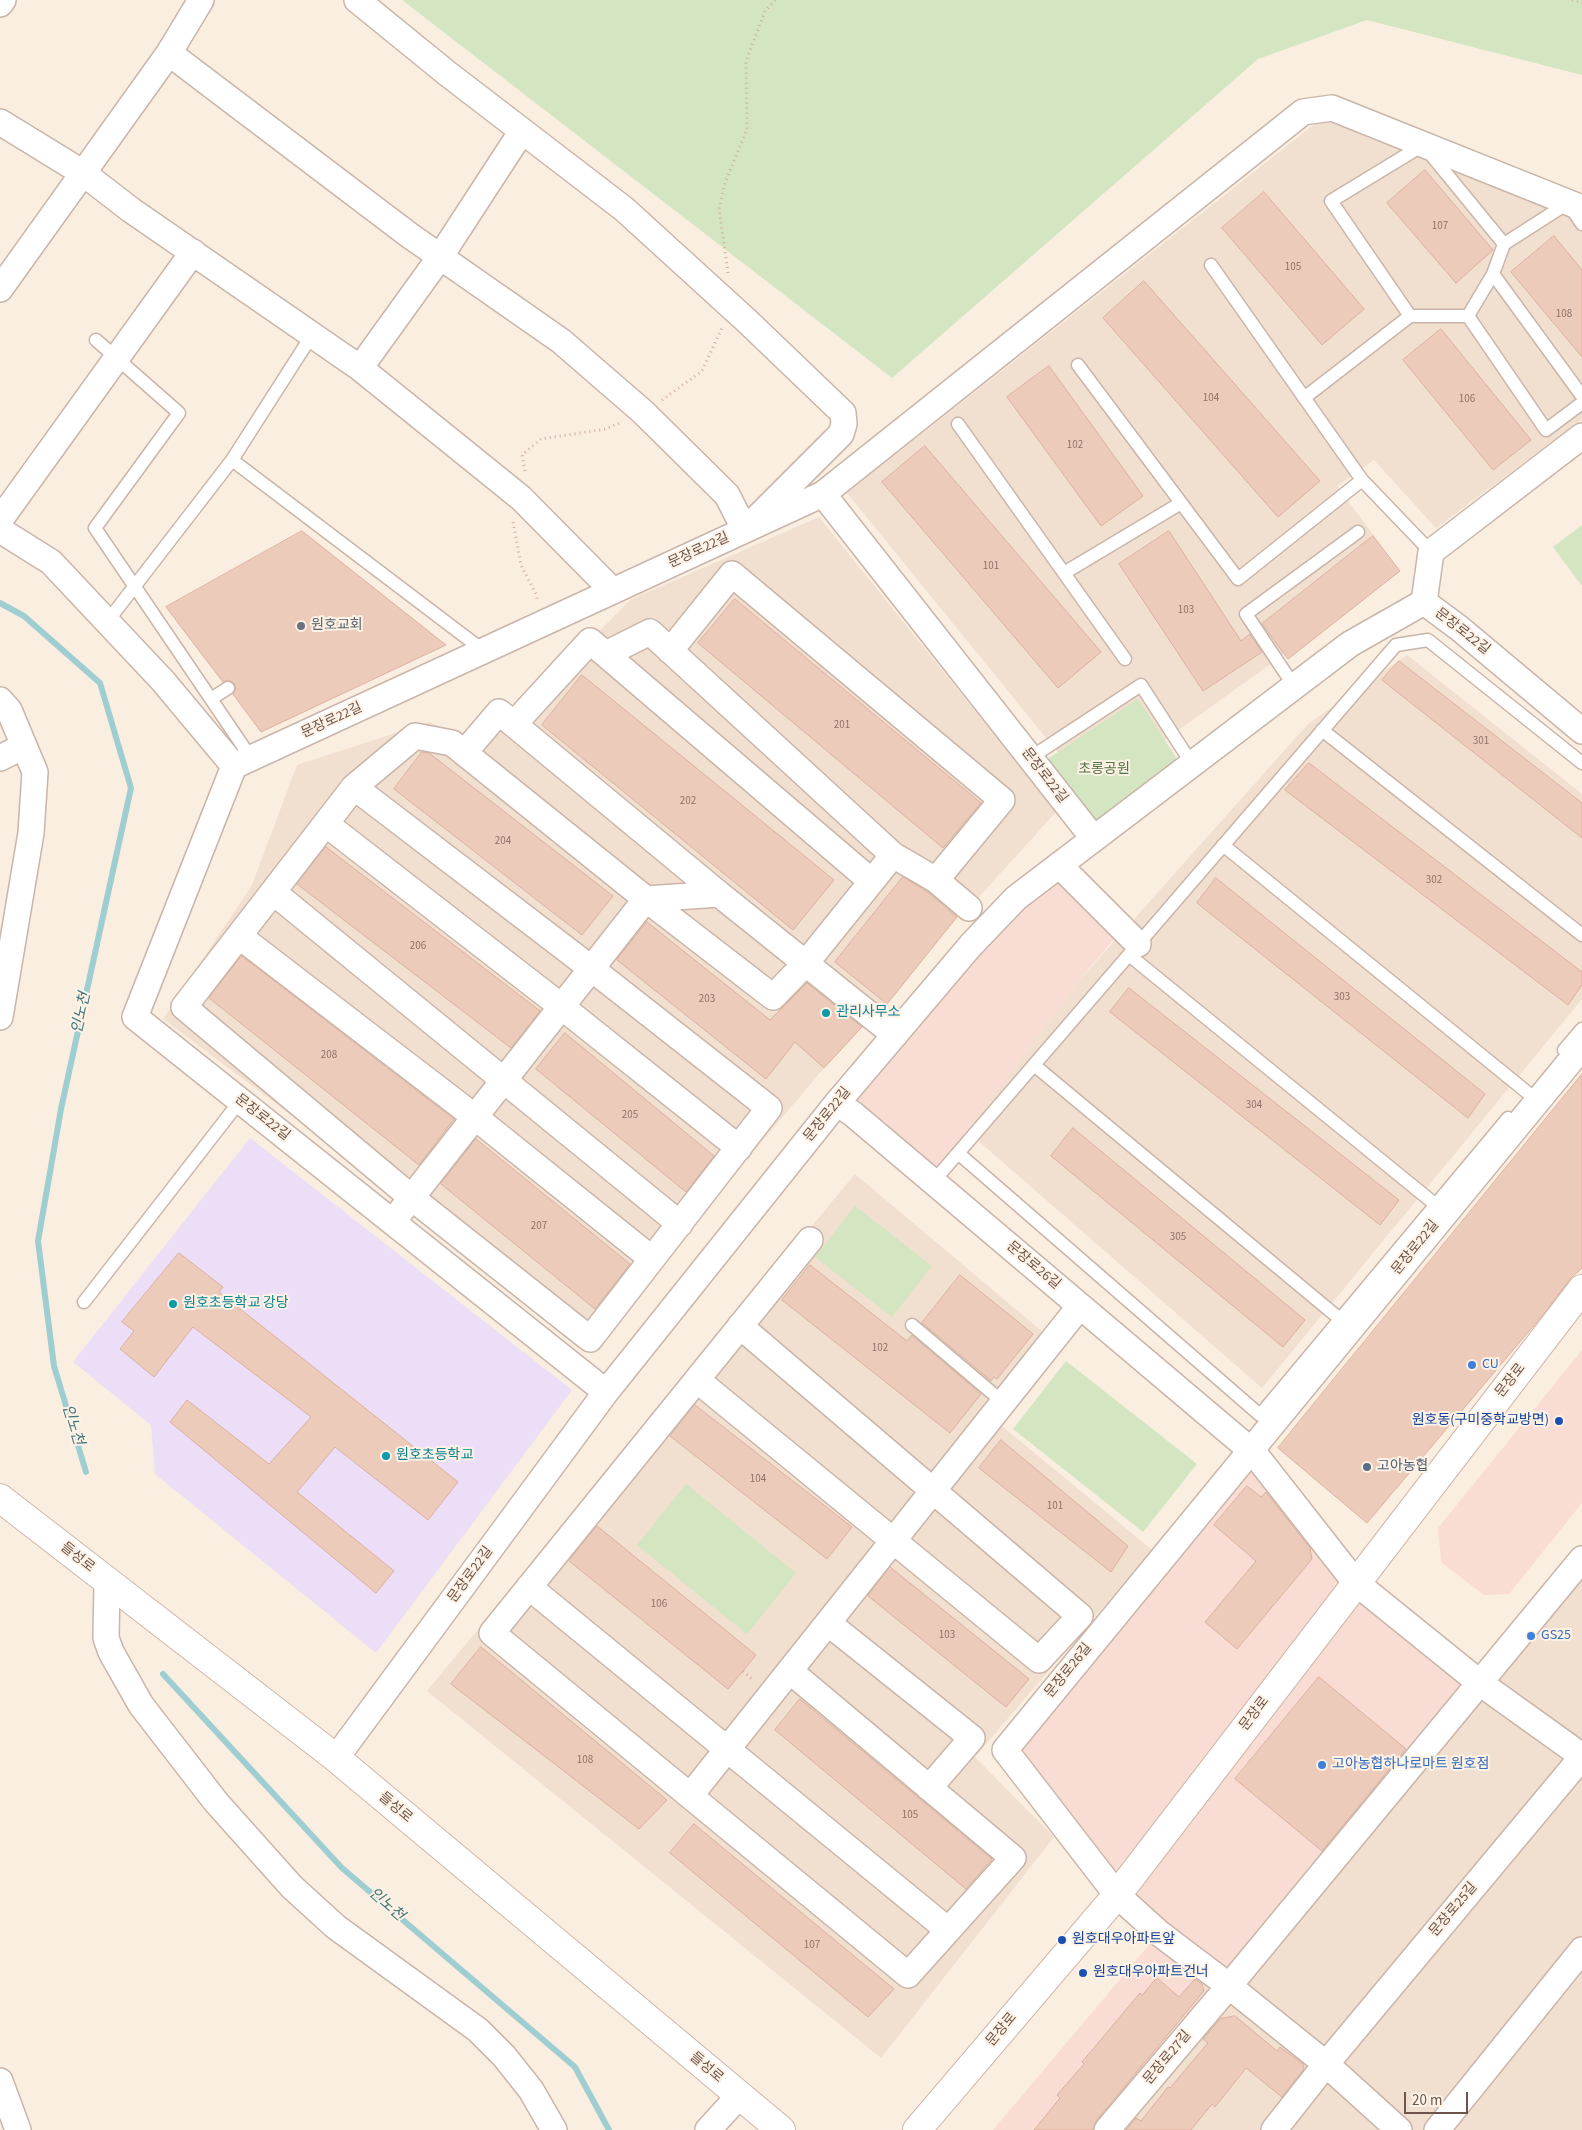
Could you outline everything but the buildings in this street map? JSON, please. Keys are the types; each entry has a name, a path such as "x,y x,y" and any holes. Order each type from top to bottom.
{"street":[{"path":"0,4 3,0"},
{"path":"0,289 168,52 200,0"},
{"path":"168,52 440,257 561,341 643,412 727,495 745,530 841,434 844,424 843,413 624,209 448,74 357,0"},
{"path":"823,494 1303,112 1332,108 1575,205"},
{"path":"0,122 83,173 131,210 360,368 521,498 613,591"},
{"path":"360,368 440,257 522,131"},
{"path":"0,520 193,252"},
{"path":"1424,602 1431,552 1582,436"},
{"name":"문장로22길","path":"606,1392 135,1017 242,762 823,494 1094,839"},
{"path":"0,530 51,562 162,681 242,762"},
{"path":"670,651 732,574 1002,800 936,880"},
{"name":"문장로22길","path":"336,1758 606,1392 837,1103 971,945 1016,898 1350,644 1424,602 1459,628 1582,731"},
{"path":"606,654 650,632 893,855 936,880 970,908"},
{"path":"514,724 590,641 871,881"},
{"path":"0,700 9,710 35,772 31,833 0,1017"},
{"path":"464,753 499,712 719,894 895,1035"},
{"path":"354,787 592,968 770,1108 590,1339 412,1198 184,1007 354,787 415,736 452,743 646,899 773,997 806,963 893,855"},
{"path":"0,758 24,746"},
{"path":"326,824 562,1007 739,1148"},
{"path":"1059,864 1133,950"},
{"path":"273,892 680,1224"},
{"path":"393,1222 646,899 719,894"},
{"path":"239,936 475,1117 652,1259"},
{"name":"문장로22길","path":"1250,1450 1582,1047"},
{"name":"문장로26길","path":"837,1103 854,1114 1250,1450 1355,1582"},
{"path":"790,1671 1013,1858 908,1975 492,1633 810,1240"},
{"name":"문장로","path":"917,2130 1117,1895 1355,1582 1582,1290"},
{"path":"690,1796 1080,1306"},
{"path":"697,1380 1039,1660 1080,1616 740,1326"},
{"name":"문장로26길","path":"1117,1895 1005,1750 1250,1450"},
{"name":"들성로","path":"0,1498 336,1758 781,2130"},
{"path":"1229,1986 1582,1559"},
{"path":"107,1582 106,1638 111,1652 141,1705 216,1802 292,1887 336,1927 478,2030 504,2056 531,2090 554,2130"},
{"name":"문장로25길","path":"1326,2064 1582,1756 1480,1683 1355,1582"},
{"path":"529,1587 948,1930"},
{"path":"828,1623 972,1738 929,1788"},
{"path":"1117,1895 1159,1933 1229,1986 1326,2064 1399,2130"},
{"path":"1437,2130 1582,1950"},
{"name":"문장로27길","path":"1107,2130 1229,1986"},
{"path":"1274,2130 1326,2064"},
{"path":"0,2081 18,2130"},
{"path":"708,2130 739,2096"}],"lane":[{"path":"1410,316 1331,202 1423,145 1504,244"},
{"path":"1468,316 1493,274 1504,244 1575,205 1582,224"},
{"path":"1211,265 1362,480 1431,552"},
{"path":"1493,274 1582,396"},
{"path":"1304,398 1410,316 1468,316"},
{"path":"1468,316 1546,430 1582,404"},
{"path":"107,622 232,460 312,335"},
{"path":"96,340 179,413 95,528 211,699 242,762"},
{"path":"1078,365 1238,579 1362,480"},
{"path":"958,424 1125,659"},
{"path":"232,460 484,651"},
{"path":"1064,573 1181,503"},
{"path":"1294,686 1246,614 1358,532"},
{"path":"933,1182 1396,645 1428,640 1582,763"},
{"path":"1030,758 1141,685 1192,764"},
{"path":"211,699 228,688"},
{"path":"1322,730 1582,936"},
{"path":"1223,845 1528,1093"},
{"path":"1133,950 1436,1204"},
{"path":"958,1153 1260,1415 1582,1029"},
{"path":"1034,1065 1340,1319"},
{"path":"84,1302 240,1101"},
{"path":"912,1325 1004,1403"}],"path":[{"path":"540,624 536,596 521,565 513,524 526,480 522,455 541,439 606,429 643,412 669,396 702,371 726,317 728,271 719,209 725,184 747,129 746,61 765,10 775,0"},
{"path":"1572,0 1582,3"}],"shaded area":[{"path":"1321,119 1582,220 1582,419 1436,528 1374,460 1337,486 1400,571 1091,793 847,493"},
{"path":"819,517 1056,812 969,908 958,915 887,1004 864,1025 824,1068 752,1153 652,1259 590,1339 163,1019 252,885 297,765 429,722 486,746 630,600"},
{"path":"1407,655 1582,794 1582,999 1262,1388 967,1131 1077,983 1308,724"},
{"path":"1059,865 1122,929 1077,983 967,1131 933,1182 837,1103"},
{"path":"250,1138 572,1390 376,1653 155,1474 151,1425 73,1362"},
{"path":"855,1174 1063,1349 1002,1426 1152,1550 975,1757 1054,1837 881,2058 427,1691"},
{"path":"1582,1350 1582,1503 1509,1594 1484,1595 1441,1562 1438,1528"},
{"path":"1251,1450 1355,1582 1480,1683 1107,2130 993,2130 1159,1933 1005,1750"},
{"path":"1582,1559 1582,2130 1107,2130"}],"green space":[{"path":"402,0 1582,0 1582,75 1367,20 1258,59 892,378"},
{"path":"1582,525 1582,586 1553,547"},
{"name":"초롱공원","path":"1138,699 1179,762 1095,828 1046,760"},
{"path":"855,1206 932,1266 892,1317 815,1257"},
{"path":"1066,1361 1197,1464 1143,1532 1013,1429"},
{"path":"686,1484 796,1573 747,1634 637,1545"}],"waterway":[{"name":"인노천","path":"0,603 24,616 100,683 131,788 61,1109 38,1241 54,1366 86,1472"},
{"name":"인노천","path":"163,1674 342,1868 575,2067 609,2130"}],"place":[{"name":"원호교회","path":"301,626"},
{"name":"관리사무소","path":"826,1013"},
{"name":"원호초등학교 강당","path":"173,1304"},
{"name":"CU","path":"1472,1365"},
{"name":"원호동(구미중학교방면)","path":"1559,1421"},
{"name":"원호초등학교","path":"386,1456"},
{"name":"고아농협","path":"1367,1467"},
{"name":"GS25","path":"1531,1636"},
{"name":"고아농협하나로마트 원호점","path":"1322,1765"},
{"name":"원호대우아파트앞","path":"1062,1940"},
{"name":"원호대우아파트건너","path":"1083,1973"}]}
